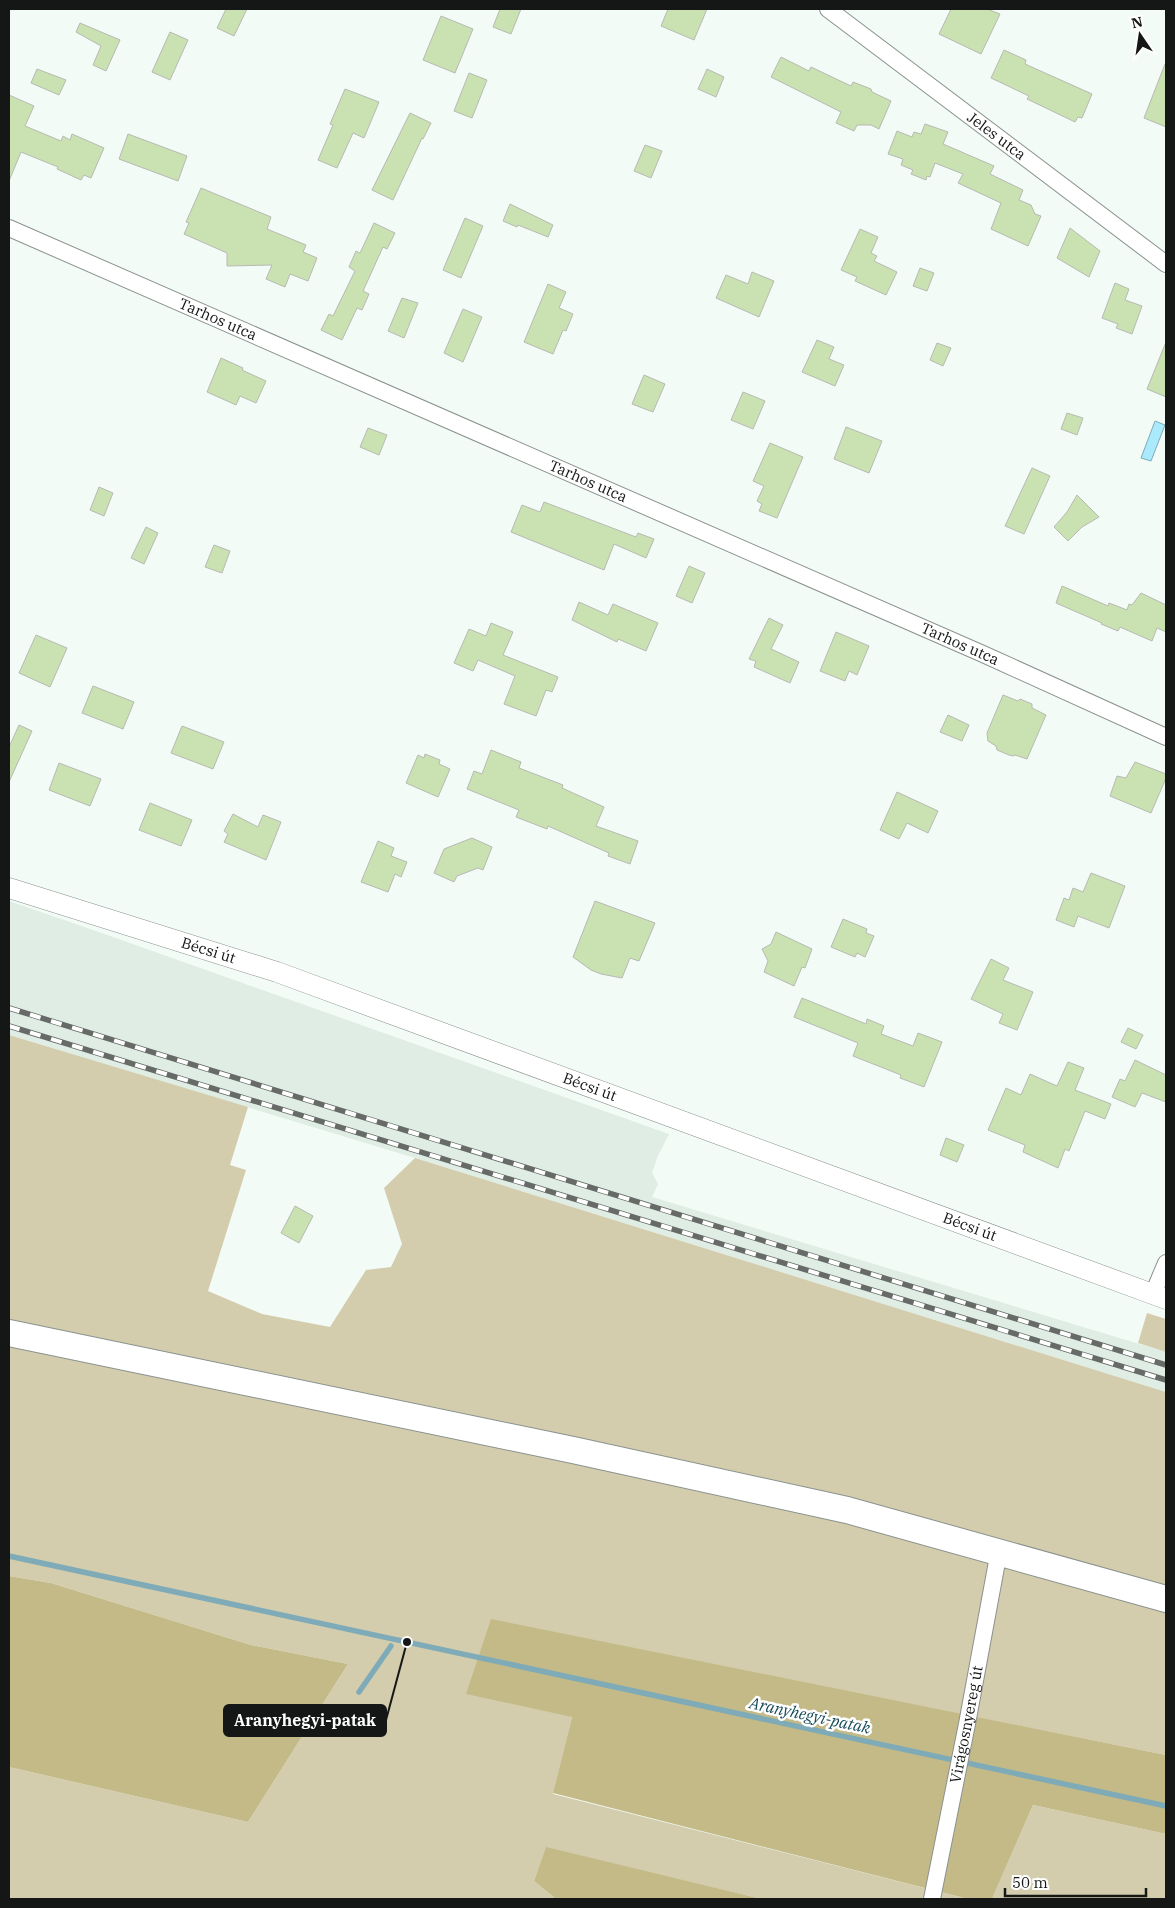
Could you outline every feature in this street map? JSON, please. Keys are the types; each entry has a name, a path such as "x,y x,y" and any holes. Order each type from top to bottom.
{"main road":[{"path":"9,1333 573,1450 847,1510 1166,1599"}],"street":[{"name":"Jeles utca","path":"828,9 1166,264"},
{"name":"Tarhos utca","path":"9,228 965,646 1166,737"},
{"name":"Bécsi út","path":"9,888 277,972 1160,1296"},
{"path":"1160,1296 1166,1263"},
{"name":"Virágosnyereg út","path":"932,1899 968,1724 999,1551"}],"shaded area":[{"path":"9,901 669,1134 652,1173 658,1184 652,1197 1166,1352 1166,1392 415,1158 9,1035"},
{"path":"9,1035 248,1107 230,1165 246,1170 208,1291 262,1314 330,1327 366,1270 391,1267 402,1244 384,1188 415,1158 1166,1392 1166,1755 491,1620 572,1717 553,1794 968,1899 762,1899 546,1848 534,1881 556,1899 9,1899 9,1767 248,1822 348,1664 251,1645 51,1583 9,1576"},
{"path":"1147,1313 1166,1319 1166,1352 1138,1343"},
{"path":"9,1576 51,1583 251,1645 348,1664 248,1822 9,1767"},
{"path":"491,1619 1166,1755 1166,1834 1033,1805 992,1899 968,1899 553,1793 572,1717 466,1694"},
{"path":"1033,1805 1166,1834 1166,1899 992,1899"},
{"path":"546,1847 762,1899 556,1899 534,1881"}],"water":[{"path":"1155,421 1165,425 1151,461 1141,458"}],"building":[{"path":"226,9 247,9 234,36 217,28"},
{"path":"500,9 521,9 511,34 493,27"},
{"path":"668,9 707,9 694,40 661,26"},
{"path":"951,9 987,9 1000,14 981,54 939,34"},
{"path":"441,16 473,29 455,73 423,60"},
{"path":"80,23 120,40 106,71 93,65 101,46 76,32"},
{"path":"170,32 188,40 170,80 152,72"},
{"path":"1004,50 1026,60 1025,64 1092,94 1082,118 1078,117 1075,122 1027,99 1029,96 991,78"},
{"path":"781,57 809,71 811,67 851,86 853,82 871,89 872,92 891,101 879,129 871,125 857,125 854,131 836,123 841,112 771,77"},
{"path":"1166,64 1166,127 1144,118"},
{"path":"37,69 66,80 59,95 31,83"},
{"path":"707,69 724,77 716,97 698,89"},
{"path":"469,73 487,80 472,118 454,111"},
{"path":"345,89 379,102 364,138 353,133 337,168 318,160 333,125 330,124"},
{"path":"9,95 34,106 25,126 61,141 63,136 70,140 72,134 104,148 91,178 84,175 81,180 57,169 58,167 21,152 9,181"},
{"path":"410,113 431,123 393,200 372,190"},
{"path":"925,124 948,132 943,144 994,166 990,174 1023,190 1019,200 1031,205 1035,214 1041,216 1028,246 991,229 1001,203 958,183 963,174 935,163 930,177 927,176 926,180 911,174 913,170 901,165 903,159 888,154 897,131 912,137 914,132 921,134"},
{"path":"128,134 187,156 178,181 119,159"},
{"path":"645,145 662,151 651,178 634,171"},
{"path":"201,188 271,217 267,229 306,245 303,252 317,258 308,281 290,274 285,287 266,279 272,265 227,266 227,253 184,234 189,223 186,222"},
{"path":"510,204 553,225 548,237 503,221"},
{"path":"465,218 483,226 461,278 443,270"},
{"path":"374,223 395,233 387,249 383,247 363,291 369,294 362,310 357,308 342,340 321,330 329,314 333,316 355,271 349,267 356,251 360,253"},
{"path":"1070,228 1100,251 1089,277 1057,258"},
{"path":"860,229 878,237 871,253 877,256 874,261 897,272 886,295 855,281 857,277 841,270"},
{"path":"920,268 934,273 927,291 913,286"},
{"path":"752,272 774,281 759,317 716,298 726,275 748,284"},
{"path":"1115,283 1129,289 1125,300 1142,306 1132,334 1116,328 1118,324 1102,318"},
{"path":"548,284 566,292 559,308 573,314 566,331 563,330 553,354 524,342"},
{"path":"402,298 418,303 404,338 388,331"},
{"path":"463,309 482,317 463,362 444,353"},
{"path":"817,340 834,347 829,359 844,365 835,386 802,372"},
{"path":"1166,342 1166,397 1147,389"},
{"path":"937,343 951,348 943,366 930,360"},
{"path":"221,358 266,381 256,403 240,396 236,405 207,392"},
{"path":"644,375 665,384 653,412 632,404"},
{"path":"743,392 765,401 753,429 731,420"},
{"path":"1067,413 1083,418 1077,435 1061,429"},
{"path":"846,427 882,441 869,473 834,459"},
{"path":"368,428 387,435 379,455 360,447"},
{"path":"770,443 803,457 777,518 759,511 762,504 757,501 764,486 753,481"},
{"path":"1032,468 1050,476 1024,534 1005,526"},
{"path":"99,487 113,493 104,516 90,510"},
{"path":"1077,495 1099,517 1082,527 1068,541 1054,527 1067,512"},
{"path":"544,502 636,537 638,533 654,539 646,558 614,544 604,570 511,532 522,505 540,512"},
{"path":"146,527 158,533 144,564 131,558"},
{"path":"214,545 230,551 222,573 205,567"},
{"path":"689,566 705,573 692,603 676,596"},
{"path":"1062,586 1108,606 1109,603 1127,610 1129,604 1132,605 1141,593 1166,605 1166,632 1157,628 1152,641 1120,627 1118,631 1101,624 1056,603"},
{"path":"579,602 608,615 613,604 658,623 646,651 618,639 617,642 572,620"},
{"path":"769,618 783,625 771,649 799,662 790,683 754,667 756,661 749,659"},
{"path":"491,623 513,632 503,655 558,677 552,692 546,690 536,716 504,704 515,676 478,660 473,671 454,663 469,629 486,636"},
{"path":"836,632 869,646 857,675 849,671 845,681 820,671"},
{"path":"36,635 67,648 50,687 19,673"},
{"path":"93,686 134,702 123,729 82,713"},
{"path":"1003,695 1032,704 1032,708 1046,715 1027,759 997,750 996,746 988,741 987,733"},
{"path":"948,715 969,725 962,741 940,732"},
{"path":"19,725 32,731 9,782 9,747"},
{"path":"182,726 224,742 213,769 171,753"},
{"path":"491,750 521,762 519,768 563,785 562,788 604,807 596,826 638,841 630,864 608,856 609,853 548,826 547,829 516,817 519,810 467,789 474,771 482,774"},
{"path":"425,754 440,760 439,764 450,769 438,797 406,783 418,755 424,758"},
{"path":"1135,762 1166,774 1151,813 1110,796 1117,776 1126,778"},
{"path":"59,763 101,779 90,806 49,790"},
{"path":"897,792 938,811 928,833 907,823 899,839 880,830"},
{"path":"150,803 192,820 181,846 139,830"},
{"path":"233,814 258,827 263,815 281,822 266,860 224,842 228,834 224,831"},
{"path":"472,838 492,847 483,870 478,868 457,876 454,882 434,873 444,849"},
{"path":"378,841 394,848 391,856 407,862 401,877 395,874 388,892 361,882"},
{"path":"1091,873 1125,886 1109,928 1078,916 1074,927 1056,920 1064,898 1069,900 1073,888 1083,892"},
{"path":"595,901 655,923 639,961 630,958 622,978 591,970 573,957"},
{"path":"843,919 867,929 866,933 874,936 865,957 857,953 855,957 831,947"},
{"path":"776,932 812,949 805,968 802,967 794,986 764,972 768,961 762,949 771,944"},
{"path":"991,959 1009,968 1003,980 1033,992 1017,1030 999,1023 1003,1014 971,999"},
{"path":"802,998 866,1024 867,1019 884,1026 881,1034 913,1046 918,1033 942,1042 924,1087 900,1078 901,1075 853,1056 858,1043 794,1017"},
{"path":"1128,1028 1143,1035 1136,1049 1121,1042"},
{"path":"1135,1060 1166,1075 1166,1102 1142,1093 1135,1107 1112,1097 1120,1079 1125,1081"},
{"path":"1068,1062 1084,1068 1075,1090 1111,1104 1105,1119 1085,1111 1069,1151 1065,1149 1058,1168 1023,1152 1025,1145 988,1130 1006,1088 1021,1095 1030,1074 1057,1086"},
{"path":"946,1138 964,1145 957,1162 940,1155"},
{"path":"295,1206 313,1216 299,1243 281,1233"}],"waterway":[{"name":"Aranyhegyi-patak","path":"9,1556 1166,1806"},
{"path":"359,1692 391,1646"}],"railway":[{"path":"9,1008 1166,1365"},
{"path":"9,1026 1166,1380"}],"place":[{"name":"Aranyhegyi-patak","path":"407,1642"}]}
